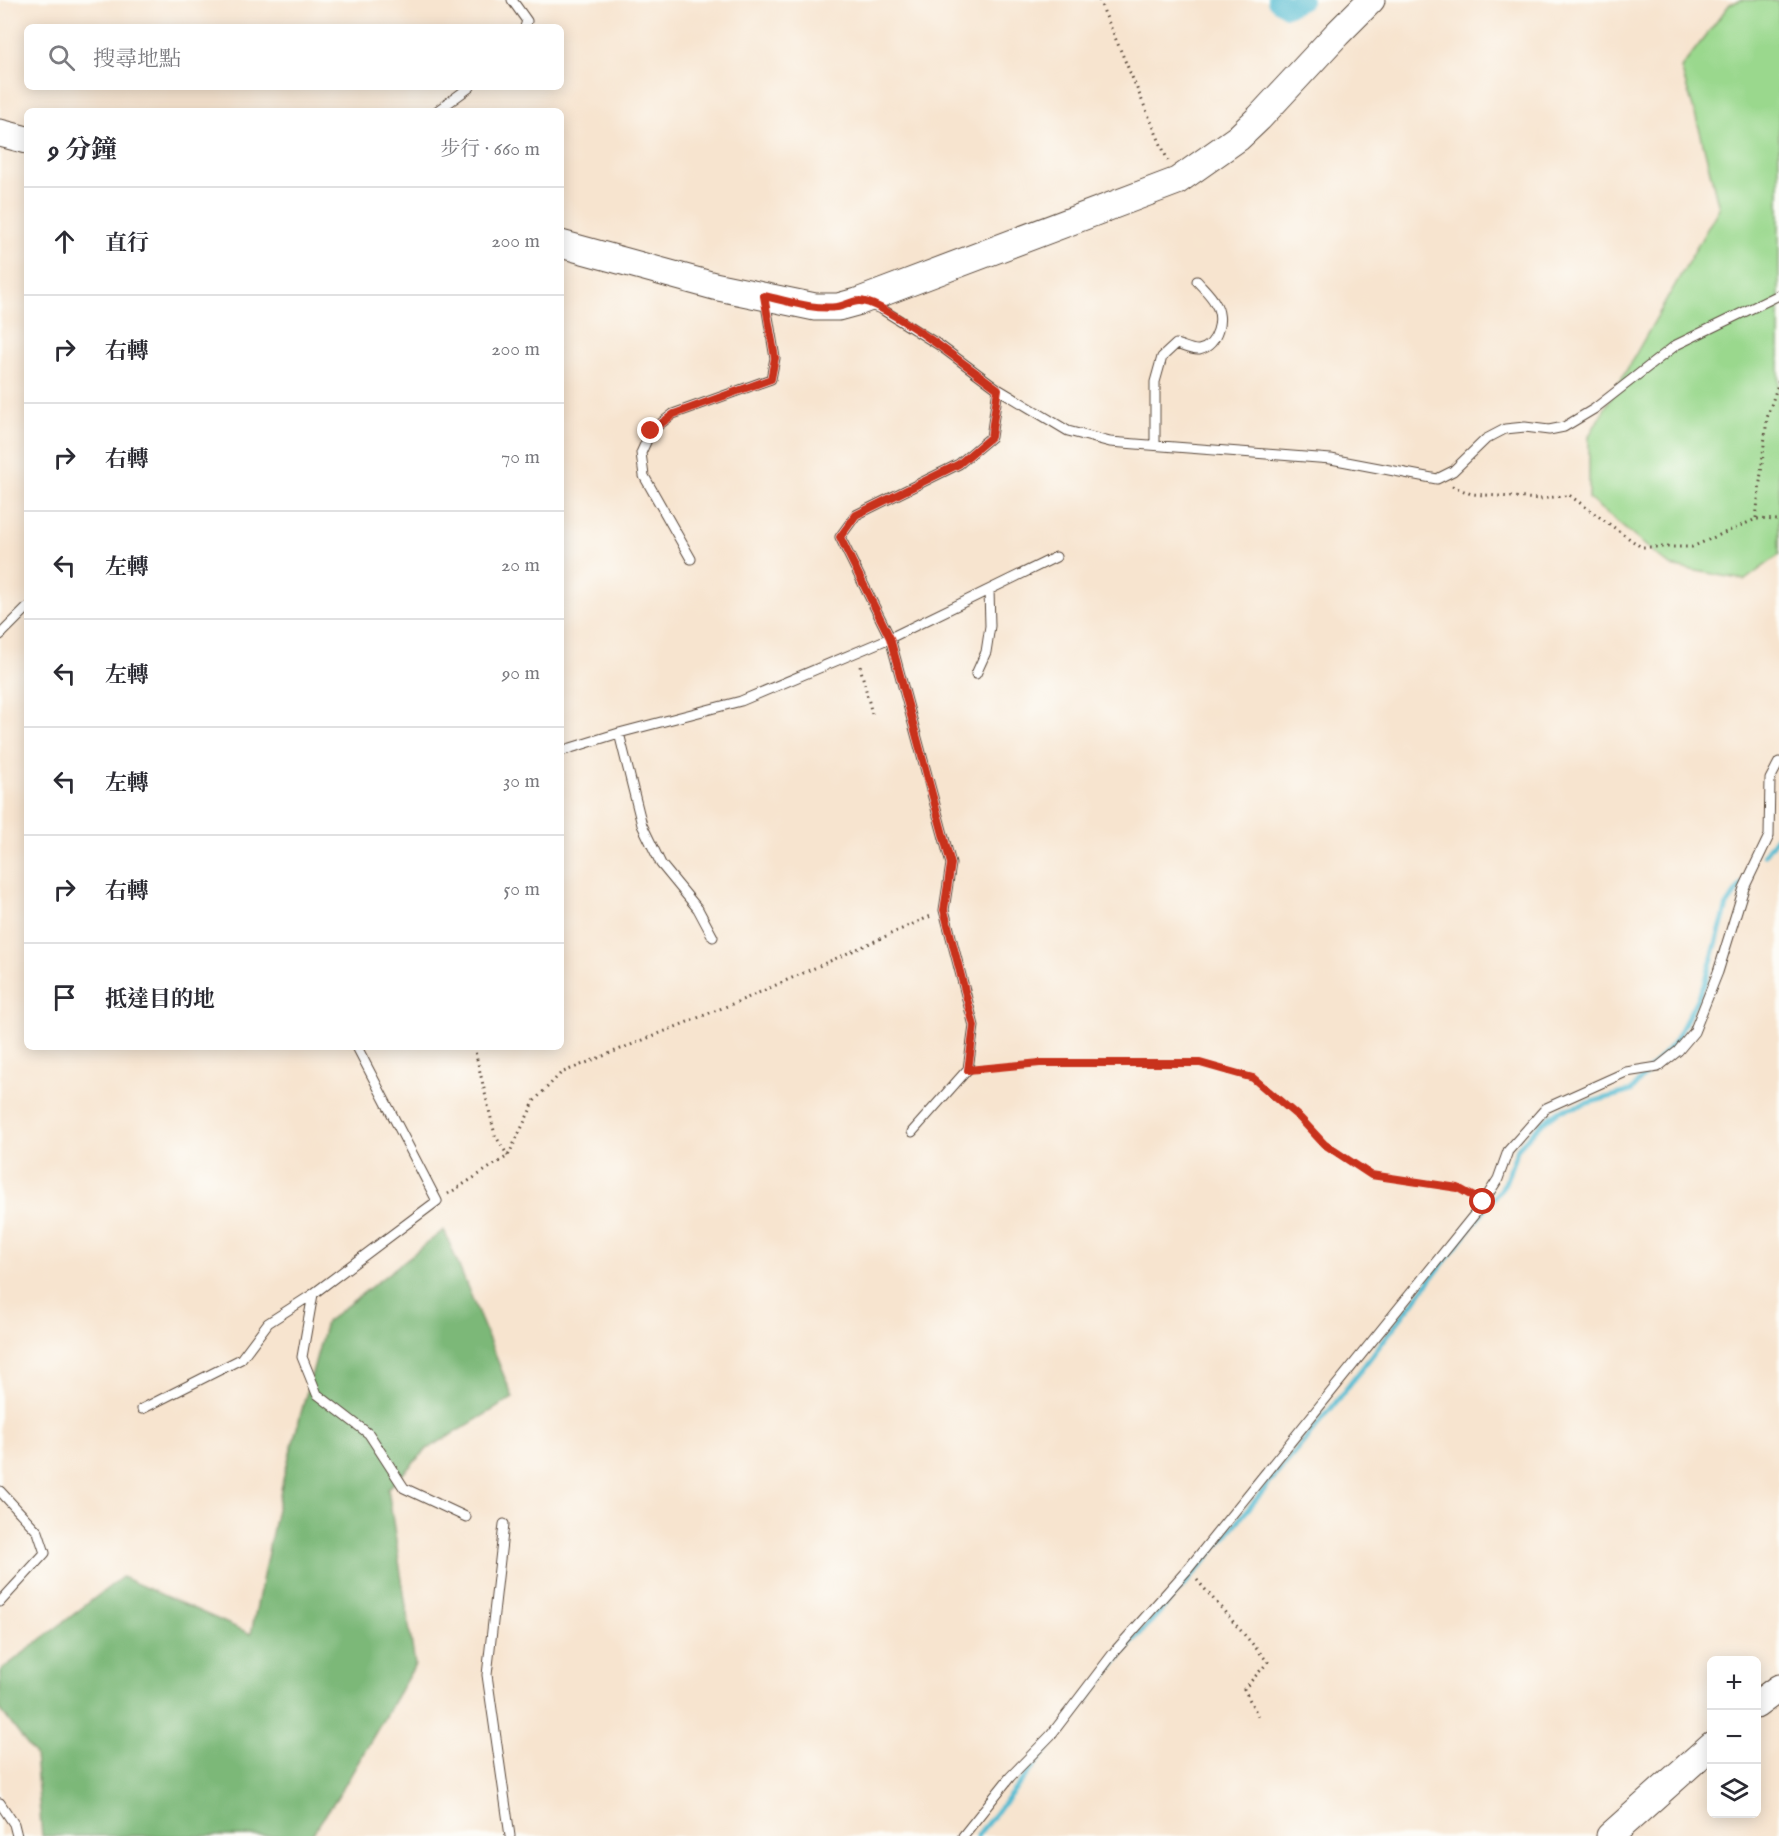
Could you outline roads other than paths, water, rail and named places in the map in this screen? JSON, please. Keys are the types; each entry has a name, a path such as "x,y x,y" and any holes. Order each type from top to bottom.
{"street":[{"path":"564,245 714,285 815,307 838,307 860,301 1177,181 1238,138 1371,0"},
{"path":"0,133 24,139"},
{"path":"1761,1701 1779,1688"},
{"path":"1610,1836 1707,1749"}],"lane":[{"path":"512,0 527,21 526,24"},
{"path":"441,108 466,90"},
{"path":"1155,445 1155,382 1162,357 1176,344 1197,351 1208,346 1215,337 1221,320 1216,304 1197,281"},
{"path":"860,301 884,310 939,345 998,389 1068,432 1110,442 1331,459 1437,479 1453,471 1486,439 1505,429 1525,427 1549,430 1564,427 1594,409 1676,345 1779,295"},
{"path":"691,559 644,476 641,453 651,431 674,414 771,379 775,358 764,296"},
{"path":"912,1132 968,1070 974,1026 944,910 951,864 890,638 840,537 856,515 959,464 991,437 998,389"},
{"path":"564,750 741,701 890,638 1056,557"},
{"path":"976,674 986,652 990,626 988,590"},
{"path":"0,635 24,611"},
{"path":"619,733 642,825 661,864 698,909 712,937"},
{"path":"963,1836 1010,1777 1051,1735 1115,1651 1188,1569 1483,1202 1498,1179 1509,1151 1546,1108 1626,1072 1658,1067 1678,1051 1694,1032 1718,972 1744,888 1769,836 1770,779 1779,762"},
{"path":"142,1409 242,1359 268,1323 314,1294 437,1201 359,1050"},
{"path":"314,1294 302,1358 317,1394 369,1434 404,1488 466,1516"},
{"path":"0,1491 38,1532 45,1553 0,1602"},
{"path":"504,1524 487,1675 510,1836"},
{"path":"0,1803 14,1824 17,1836"}],"waterway":[{"path":"1277,0 1287,7 1302,0"},
{"path":"1764,855 1779,834"},
{"path":"977,1836 1127,1648 1201,1566 1330,1410 1505,1183 1518,1148 1540,1125 1559,1111 1631,1091 1676,1040 1705,983 1727,905 1742,884"}]}
